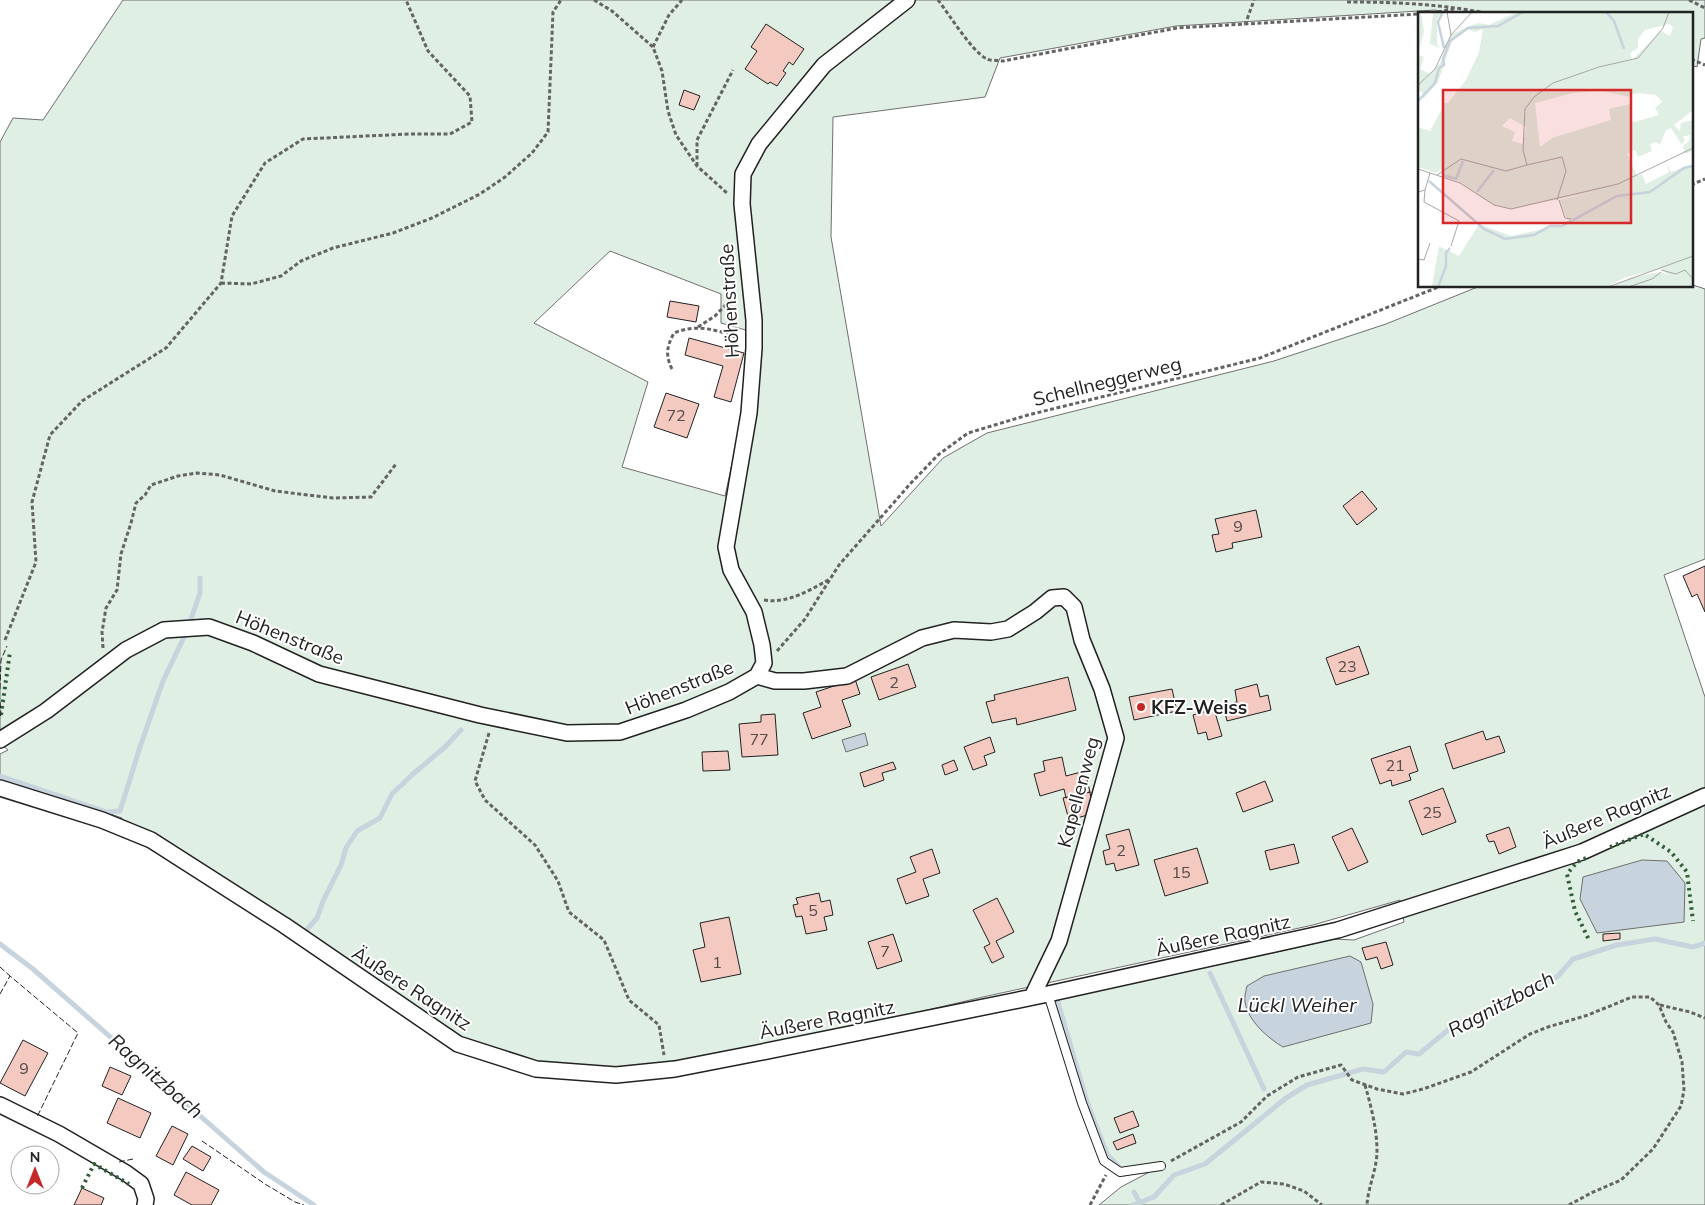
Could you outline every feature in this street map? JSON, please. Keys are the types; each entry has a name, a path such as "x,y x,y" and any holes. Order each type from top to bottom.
{"street":[{"name":"Höhenstraße","path":"0,740 46,711 126,650 164,630 209,627 253,643 319,674 493,718 568,733 620,732 686,710 729,692 760,670 762,645 754,612 731,570 726,547 749,413 754,348 754,320 742,204 743,174 759,144 824,65 907,0"},
{"name":"Kapellenweg","path":"760,670 774,680 804,680 846,676 922,638 954,630 991,632 1008,629 1035,612 1052,598 1064,597 1074,607 1082,640 1102,689 1116,738 1059,941 1032,997"},
{"name":"Äußere Ragnitz","path":"0,788 102,820 151,840 284,925 458,1044 536,1069 616,1076 667,1070 752,1054 1048,994 1338,930 1582,852 1705,796"},
{"path":"0,1105 59,1134 126,1173 141,1184 146,1200 145,1205"}],"lane":[{"path":"1048,994 1082,1103 1104,1161 1120,1172 1161,1166"}],"path":[{"path":"5,640 36,562 32,502 50,435 82,401 166,348 221,283 232,216 264,163 304,138 450,134 472,122 470,96 428,51 406,0"},
{"path":"221,283 250,284 281,276 301,261 333,248 393,233 432,218 480,194 505,177 532,153 548,132 554,12 561,0"},
{"path":"594,0 612,11 653,48 662,71 668,111 676,135 697,166 742,204"},
{"path":"653,48 669,14 682,0"},
{"path":"938,0 968,41 982,56 1002,61 1177,28 1418,14"},
{"path":"1245,24 1254,0"},
{"path":"1688,0 1705,8"},
{"path":"1347,2 1396,2 1460,8 1480,12"},
{"path":"1437,12 1460,8"},
{"path":"1692,59 1705,65"},
{"path":"697,166 697,140 734,70"},
{"path":"1692,184 1705,179"},
{"path":"698,327 715,316 735,295 750,273"},
{"name":"Schellneggerweg","path":"760,670 805,619 839,565 938,455 968,433 1028,415 1260,358 1436,288"},
{"path":"672,369 667,360 667,345 674,333 684,328 698,327 737,337 754,348"},
{"path":"104,666 102,632 106,608 117,590 121,554 136,503 145,495 151,484 178,476 197,473 220,475 275,491 333,498 371,497 396,464"},
{"name":"Schellneggerweg","path":"744,594 768,600 786,599 804,594 831,578"},
{"path":"493,718 475,781 485,800 535,846 558,881 569,912 604,940 630,1000 659,1025 667,1070"},
{"path":"1161,1166 1241,1122 1266,1096 1298,1077 1341,1065 1352,1080 1365,1086 1403,1094 1471,1072 1530,1034 1588,1015 1632,997 1650,997 1659,1005 1666,1022 1674,1032 1682,1062 1684,1090 1681,1106 1653,1149 1621,1180 1569,1205"},
{"path":"1659,1005 1690,1012 1705,1018"},
{"path":"1365,1086 1371,1107 1377,1152 1367,1205"},
{"path":"1090,1205 1111,1166"},
{"path":"1221,1205 1261,1182 1284,1184 1304,1191 1322,1205"}],"green space":[{"path":"123,0 1705,0 1705,38 1701,39 1697,67 1692,65 1692,12 1444,12 1435,10 1176,26 1000,58 985,97 833,117 831,237 881,526 943,458 987,433 1274,361 1386,324 1475,288 1692,288 1692,264 1693,285 1705,289 1705,559 1664,575 1705,697 1705,1205 1099,1205 1121,1187 1159,1167 1120,1172 1104,1161 1048,994 1231,954 1242,960 1334,939 1354,940 1404,922 1400,900 1313,925 983,997 675,1069 536,1069 458,1044 122,828 122,818 0,776 0,754 8,750 0,743 0,142 13,118 43,120","holes":["610,251 721,294 721,323 749,331 742,418 725,496 622,467 648,382 534,323"]}],"water":[{"path":"865,733 868,745 846,752 842,740"},
{"path":"1642,860 1667,861 1685,883 1684,922 1597,933 1580,899 1583,877"},
{"name":"Lückl Weiher","path":"1350,956 1361,962 1373,1004 1371,1023 1283,1047 1265,1034 1250,1016 1245,1000 1247,986 1264,976"}],"building":[{"path":"766,24 804,49 793,65 789,62 783,71 786,73 777,86 770,82 768,84 745,69 757,51 751,47"},
{"path":"684,90 700,96 694,110 679,105"},
{"path":"670,301 699,306 696,322 667,317"},
{"path":"689,338 744,353 731,402 714,397 723,366 685,355"},
{"path":"666,393 699,404 687,438 654,427"},
{"path":"1362,491 1377,509 1357,525 1343,506"},
{"path":"1256,510 1262,537 1232,543 1233,548 1216,552 1212,535 1219,534 1215,519"},
{"path":"1705,566 1705,612 1697,594 1692,597 1683,576"},
{"path":"1359,646 1369,674 1336,685 1326,658"},
{"path":"908,664 916,687 879,700 871,677"},
{"path":"1068,677 1076,710 1017,725 1016,718 992,723 986,702 995,700 994,695"},
{"path":"855,679 860,694 842,700 851,726 812,739 803,713 821,707 816,692"},
{"path":"1257,684 1260,697 1268,695 1271,710 1227,721 1223,705 1237,702 1235,690"},
{"path":"1172,689 1177,711 1134,720 1129,697"},
{"path":"1214,709 1222,736 1208,740 1206,732 1198,734 1193,715"},
{"path":"775,714 778,755 742,757 739,724 761,722 761,715"},
{"path":"1483,731 1486,740 1499,736 1505,752 1453,769 1445,744"},
{"path":"990,737 995,752 984,756 987,765 973,770 964,747"},
{"path":"1410,746 1418,771 1409,774 1411,780 1392,786 1391,780 1380,784 1371,759"},
{"path":"728,751 730,770 703,771 702,752"},
{"path":"1062,757 1066,776 1085,771 1090,792 1066,798 1064,789 1040,796 1034,774 1045,771 1043,761"},
{"path":"954,760 958,770 945,775 942,765"},
{"path":"893,762 896,769 882,773 884,780 864,787 860,773"},
{"path":"1265,781 1273,801 1243,812 1236,793"},
{"path":"1443,788 1456,822 1422,835 1409,801"},
{"path":"1090,792 1092,804 1088,815 1069,820 1063,798"},
{"path":"1509,827 1516,847 1499,854 1494,841 1489,842 1486,835"},
{"path":"1352,828 1368,862 1348,871 1332,837"},
{"path":"1129,829 1139,865 1116,871 1114,863 1106,865 1103,851 1110,849 1106,835"},
{"path":"1294,844 1299,863 1270,870 1265,851"},
{"path":"1197,848 1208,883 1165,896 1154,860"},
{"path":"932,849 940,873 923,879 929,896 906,904 897,879 916,872 910,857"},
{"path":"819,893 821,902 830,900 833,915 824,917 827,930 806,934 802,916 796,917 793,905 798,904 796,898"},
{"path":"997,898 1014,932 996,941 1004,957 992,963 984,947 990,944 973,910"},
{"path":"729,917 741,974 701,982 693,950 705,947 700,923"},
{"path":"1620,933 1620,939 1603,941 1603,934"},
{"path":"893,934 902,961 877,969 868,942"},
{"path":"1386,942 1393,965 1381,969 1377,957 1366,960 1362,948"},
{"path":"23,1040 48,1053 25,1096 0,1083"},
{"path":"110,1067 131,1076 122,1095 102,1086"},
{"path":"118,1098 151,1113 140,1138 107,1123"},
{"path":"1133,1111 1139,1126 1120,1133 1114,1118"},
{"path":"172,1126 188,1134 173,1165 156,1156"},
{"path":"1133,1134 1136,1143 1117,1150 1113,1142"},
{"path":"192,1146 211,1157 203,1171 183,1159"},
{"path":"186,1172 219,1190 211,1205 192,1205 174,1195"},
{"path":"82,1188 104,1198 101,1205 74,1205"}],"waterway":[{"path":"190,622 200,593 200,578"},
{"path":"0,776 107,812 120,811 163,681 185,635"},
{"path":"303,934 317,918 323,901 341,865 346,848 357,831 380,818 392,794 445,747 461,730"},
{"name":"Ragnitzbach","path":"1133,1205 1154,1197 1174,1175 1205,1164 1286,1098 1307,1085 1363,1069 1384,1072 1406,1052 1419,1054 1454,1025 1522,998 1558,976 1573,959 1617,945 1655,939 1693,947 1705,943"},
{"path":"1194,941 1195,947"},
{"name":"Ragnitzbach","path":"0,944 33,969 264,1172 314,1205"},
{"path":"1210,973 1264,1089"},
{"path":"1057,999 1087,1102 1107,1154 1121,1169"},
{"path":"1134,1192 1140,1203"}],"hedge":[{"path":"1,715 10,652"},
{"path":"1610,847 1644,834 1671,852 1687,872 1693,921"},
{"path":"1586,858 1577,862 1567,874 1575,911 1589,940"},
{"path":"82,1188 94,1164 129,1184"}],"fence":[{"path":"0,689 1,660 7,646"},
{"path":"0,702 0,716"},
{"path":"0,967 10,976"},
{"path":"0,994 10,976 78,1033 37,1117"},
{"path":"202,1141 265,1184 295,1202 304,1205"},
{"path":"119,1162 133,1159"}],"place":[{"name":"KFZ-Weiss","path":"1141,707"}]}
